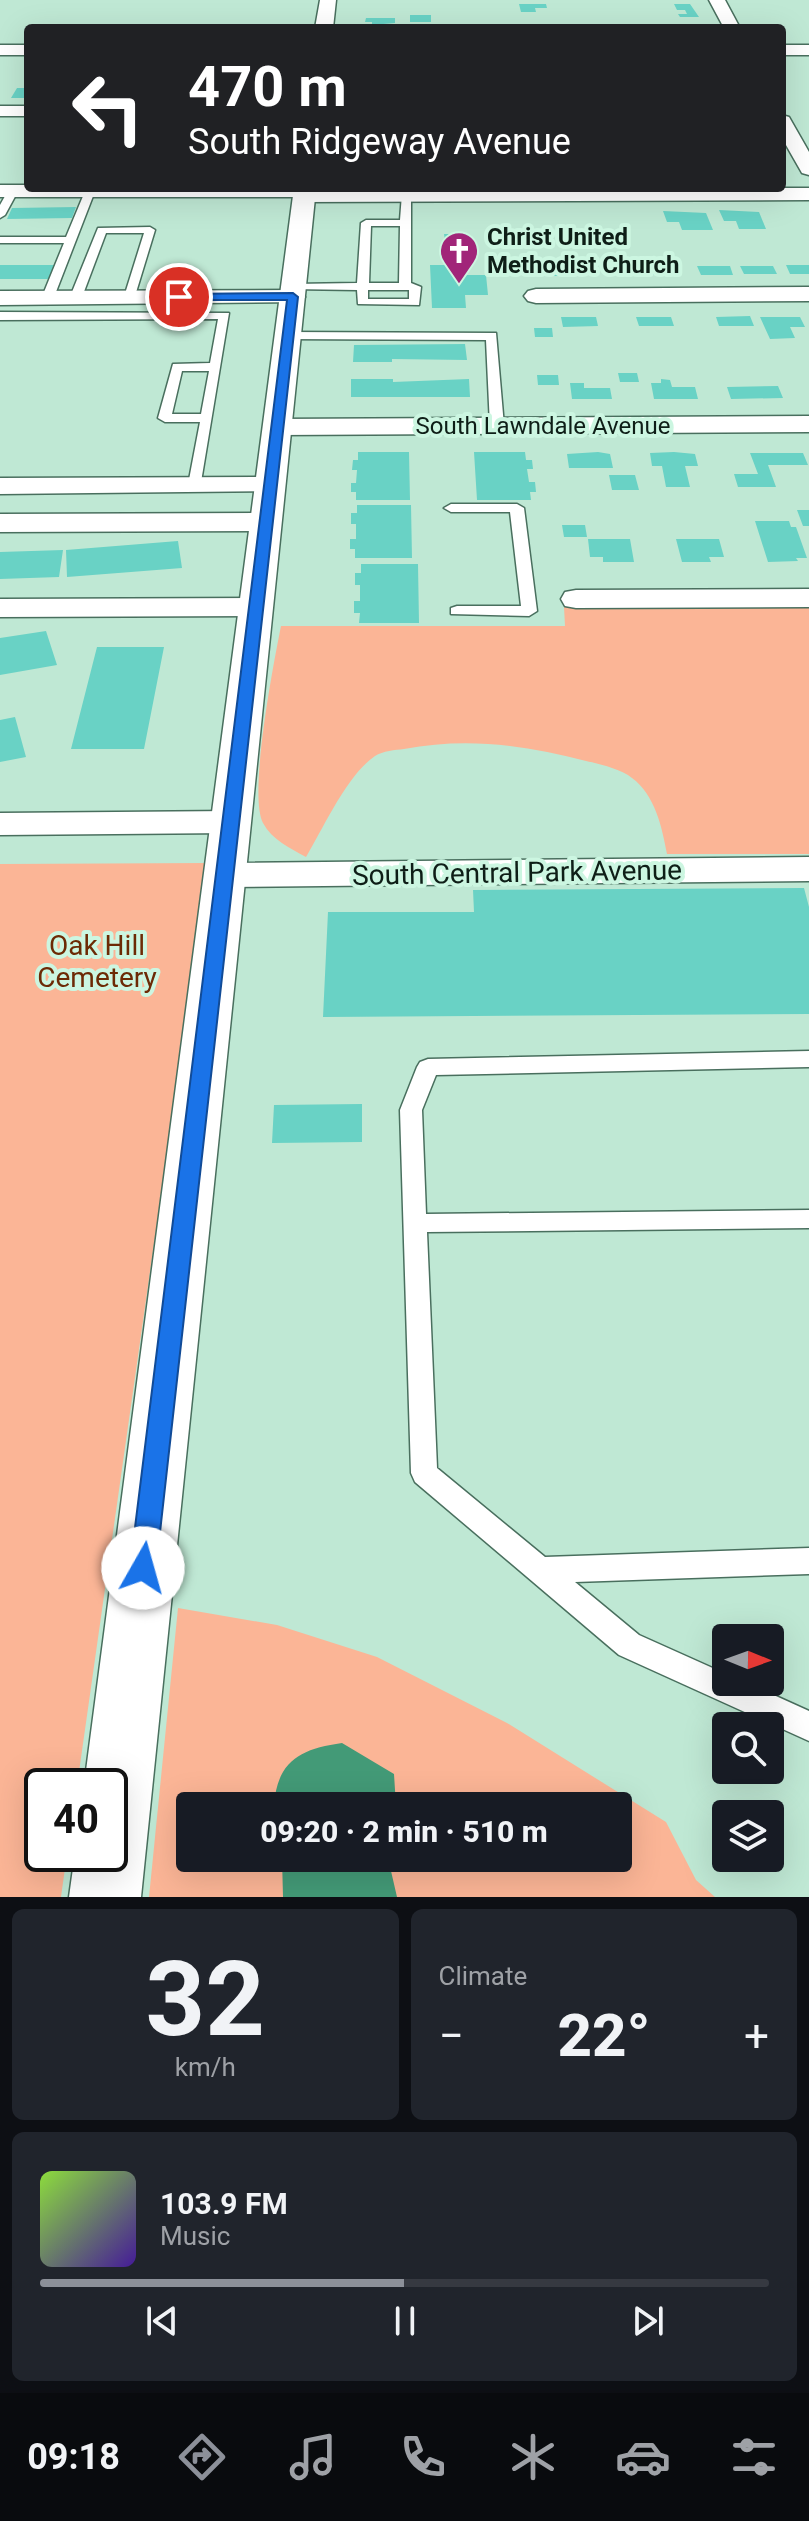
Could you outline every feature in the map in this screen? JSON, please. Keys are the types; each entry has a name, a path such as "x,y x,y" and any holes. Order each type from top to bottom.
{"street":[{"path":"325,24 328,0"},
{"path":"717,0 730,24"},
{"path":"0,50 24,50"},
{"path":"786,50 809,50"},
{"path":"0,111 24,111"},
{"path":"787,117 809,169"},
{"path":"120,1768 305,192 406,196 809,194"},
{"path":"536,296 809,294"},
{"path":"0,298 130,297 226,306 292,307"},
{"name":"South Lawndale Avenue","path":"278,427 809,424"},
{"path":"0,486 195,485 269,504"},
{"path":"0,523 269,504"},
{"path":"576,599 809,598"},
{"path":"0,608 256,607"},
{"path":"0,824 231,822"},
{"name":"South Central Park Avenue","path":"225,875 809,869"},
{"path":"105,1897 108,1872"}],"lane":[{"path":"0,215 6,191"},
{"path":"48,297 90,192"},
{"path":"405,286 406,196"},
{"path":"292,307 364,287 415,287 415,303 362,302 364,287 366,223 405,223"},
{"path":"76,297 102,230 150,230 130,297"},
{"path":"0,240 70,240"},
{"path":"0,316 226,306 195,485"},
{"path":"292,307 492,336 497,426"},
{"path":"207,418 165,418 177,367 215,367"},
{"path":"451,508 517,508 529,611 457,611"},
{"path":"809,1059 428,1067 411,1110 424,1473 629,1645 809,1726"},
{"path":"415,1223 809,1219"},
{"path":"540,1570 809,1561"}],"green space":[{"path":"564,607 809,607 809,854 667,854 652,802 640,785 627,775 604,765 496,744 427,745 375,756 346,788 306,857 282,843 267,829 259,808 258,785 268,696 281,626 565,626"},
{"name":"Oak Hill Cemetery","path":"208,863 80,1768 24,1768 24,1872 64,1872 61,1897 0,1897 0,864"},
{"path":"178,1608 277,1625 377,1657 507,1723 618,1792 176,1792 176,1872 632,1872 632,1801 666,1822 696,1880 715,1897 149,1897"}],"shaded area":[{"path":"342,1743 394,1774 395,1792 276,1792 280,1778 293,1760"},
{"path":"282,1872 391,1872 397,1897 283,1897"}],"building":[{"path":"519,4 546,4 547,8 521,12"},
{"path":"674,4 690,4 699,17 680,17 678,14 687,14 685,10 677,10"},
{"path":"410,15 431,15 431,22 410,22"},
{"path":"366,18 395,18 395,23 365,22"},
{"path":"17,88 24,88 24,98 11,98"},
{"path":"76,207 72,218 7,219 12,208"},
{"path":"719,210 759,212 766,229 739,229 736,221 724,221"},
{"path":"663,211 706,213 713,230 682,230 679,222 667,222"},
{"path":"444,234 465,234 466,241 445,241"},
{"path":"516,258 546,258 547,266 517,266"},
{"path":"0,265 55,265 49,279 0,279"},
{"name":"Christ United Methodist Church","path":"430,265 462,265 463,275 486,275 488,295 465,295 466,308 432,308"},
{"path":"786,265 809,265 809,274 790,274"},
{"path":"657,266 659,275 627,275 624,267"},
{"path":"697,266 730,266 733,275 701,275"},
{"path":"740,266 773,266 777,274 744,274"},
{"path":"551,267 583,267 585,275 553,276"},
{"path":"750,316 754,326 719,326 716,317"},
{"path":"561,317 596,317 598,326 563,327"},
{"path":"636,317 671,317 674,326 639,326"},
{"path":"760,317 800,317 805,327 790,327 795,338 770,339"},
{"path":"534,328 552,328 553,337 535,337"},
{"path":"465,344 467,360 353,362 354,345"},
{"path":"618,373 637,373 639,382 620,382"},
{"path":"537,375 558,375 559,385 538,385"},
{"path":"351,379 393,379 393,382 469,379 470,397 351,397"},
{"path":"661,379 670,380 672,387 695,387 698,399 654,399 651,383 661,383"},
{"path":"570,383 584,383 584,388 610,388 612,399 572,399"},
{"path":"778,386 783,398 731,399 727,387"},
{"path":"358,452 409,452 410,500 356,500 356,492 351,492 351,483 356,483 357,470 352,470 353,460 358,460"},
{"path":"474,452 525,452 526,460 532,460 533,469 527,469 529,482 535,482 536,492 530,492 531,500 477,500"},
{"path":"650,453 695,454 698,466 685,466 690,487 666,487 662,466 652,466"},
{"path":"750,453 803,453 808,465 768,465 776,487 738,487 734,474 758,474"},
{"path":"567,454 610,454 613,468 569,468"},
{"path":"609,475 635,475 639,490 612,490"},
{"path":"357,505 411,505 412,558 355,558 355,549 350,549 350,539 356,539 356,524 351,524 351,513 357,513"},
{"path":"797,510 809,510 809,526 803,526"},
{"path":"755,521 789,521 791,527 796,527 807,558 768,562"},
{"path":"562,525 585,525 587,537 564,537"},
{"path":"588,539 630,539 634,562 603,562 603,557 590,557"},
{"path":"676,539 719,539 724,557 709,557 711,562 682,562"},
{"path":"178,541 182,568 67,577 66,550"},
{"path":"63,550 59,577 0,579 0,552"},
{"path":"361,564 418,564 419,623 359,623 360,613 354,613 354,601 360,601 360,585 355,585 355,573 361,573"},
{"path":"46,631 57,665 0,675 0,638"},
{"path":"97,647 164,647 144,749 71,749"},
{"path":"15,717 26,757 0,762 0,720"},
{"path":"804,888 809,907 809,1014 323,1017 328,912 474,912 473,890"},
{"path":"362,1104 362,1142 272,1143 274,1105"}],"place":[{"name":"Christ United Methodist Church","path":"459,285"}],"route":[{"path":"143,1568 293,297 179,297"}]}
